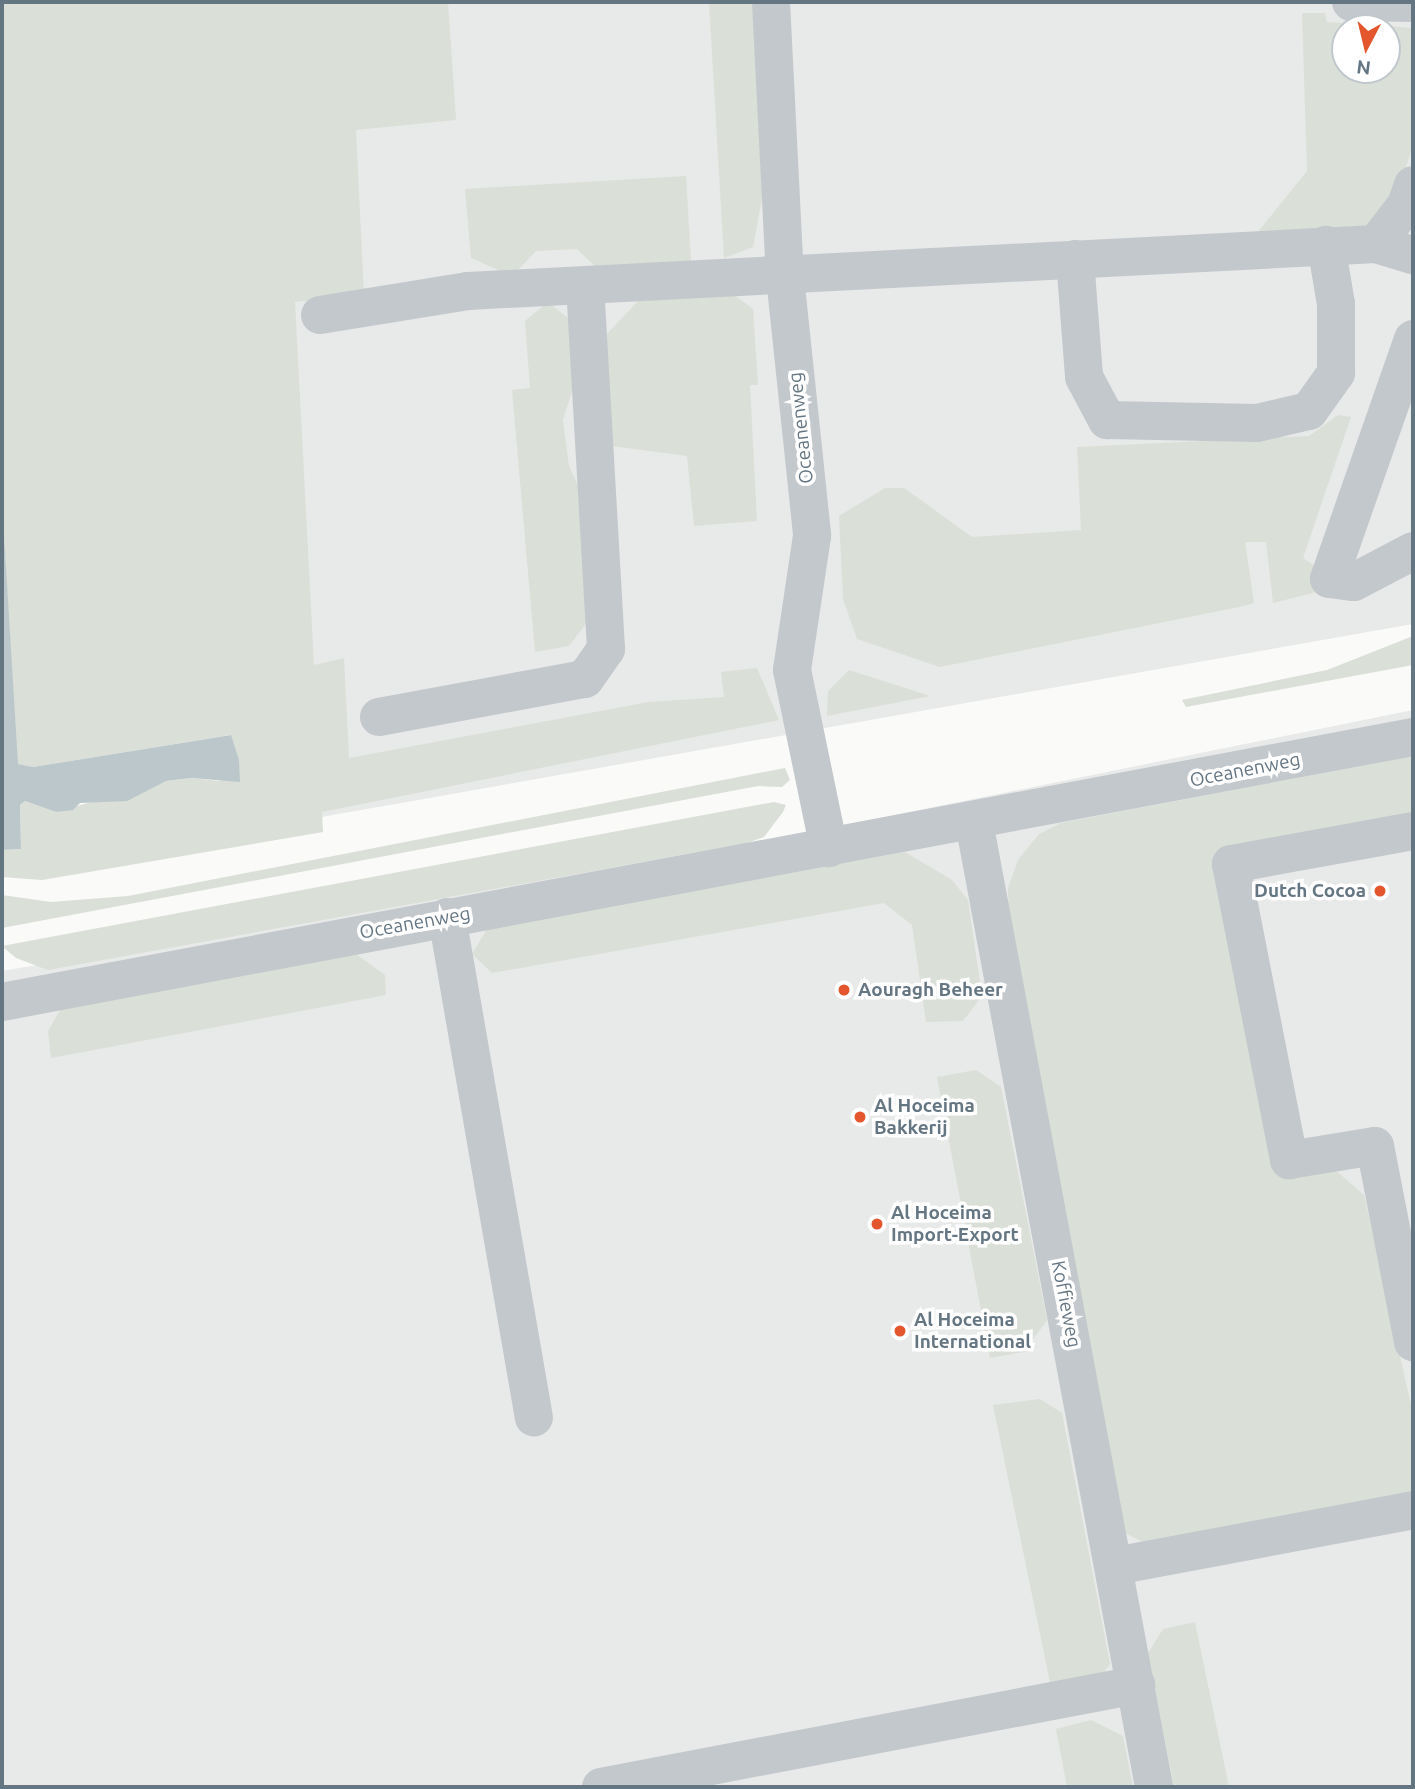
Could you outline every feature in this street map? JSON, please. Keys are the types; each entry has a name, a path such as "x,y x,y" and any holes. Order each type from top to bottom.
{"street":[{"name":"Oceanenweg","path":"771,2 785,277 813,536 792,670 829,848"},
{"path":"1351,2 1413,3"},
{"path":"1376,244 1406,205 1413,185"},
{"path":"320,315 468,291 785,277 1326,245 1376,244 1413,255"},
{"path":"1075,260 1084,377 1107,420 1257,422 1309,411 1336,373 1336,304 1326,245"},
{"path":"379,717 585,679 606,649 585,287"},
{"path":"1413,339 1329,579 1354,582 1413,551"},
{"name":"Oceanenweg","path":"2,1002 447,917 974,822 1413,737"},
{"name":"Koffieweg","path":"974,822 1115,1566 1154,1787"},
{"path":"1413,831 1231,864 1289,1160 1375,1146 1413,1342"},
{"path":"447,917 534,1418"},
{"path":"1115,1566 1413,1510"},
{"path":"601,1787 1136,1685"}],"shaded area":[{"path":"2,2 448,2 456,120 356,130 364,295 295,302 314,665 344,658 349,758 649,702 724,697 721,672 757,668 779,720 322,812 323,832 42,880 2,877 2,850 21,849 20,805 25,801 56,812 166,781 191,778 220,781 230,735 33,767 17,764 2,501"},
{"path":"267,2 1413,2 1413,624 316,818"},
{"path":"709,2 760,2 766,177 753,247 724,258"},
{"path":"1302,13 1325,13 1327,22 1331,22 1331,84 1401,84 1401,27 1413,28 1413,145 1393,208 1374,227 1257,233 1307,171"},
{"path":"686,176 691,261 601,272 577,249 536,251 512,276 471,258 465,189"},
{"path":"733,294 753,309 758,385 750,385 757,521 694,526 687,456 612,446 605,336 638,301"},
{"path":"548,302 575,324 576,378 563,420 569,466 586,503 588,621 569,646 535,652 512,390 530,388 525,321"},
{"path":"1338,415 1351,417 1303,558 1326,573 1313,593 1273,603 1266,542 1245,542 1254,603 1239,607 940,667 857,639 843,599 839,516 885,488 904,488 972,537 1081,530 1077,447 1309,436"},
{"path":"2,501 18,764 33,767 231,735 239,760 240,782 191,778 166,781 127,801 80,803 73,810 56,812 25,801 20,805 21,849 2,850"},
{"path":"1413,636 1413,665 1186,707 1182,700 1327,670"},
{"path":"849,670 930,696 827,716 828,691"},
{"path":"1413,710 1413,1787 2,1787 2,971 776,839"},
{"path":"1413,756 1413,818 1224,853 1282,1173 1333,1168 1364,1195 1413,1414 1413,1492 1149,1545 1125,1533 1009,917 1008,888 1018,860 1039,834 1061,823"},
{"path":"785,768 790,780 782,787 758,786 2,928 2,895 51,902 128,896"},
{"path":"774,802 786,805 783,812 764,837 747,843 48,970 16,958 2,946"},
{"path":"905,852 952,880 968,900 982,996 963,1021 926,1022 912,925 884,903 492,973 472,954 487,929"},
{"path":"356,954 385,975 386,995 51,1058 48,1031 62,1007"},
{"path":"976,1070 1001,1087 1047,1320 1024,1352 990,1358 937,1077"},
{"path":"1040,1399 1062,1413 1110,1664 1092,1689 1053,1697 993,1405"},
{"path":"1195,1622 1229,1787 1174,1787 1148,1653 1163,1629"},
{"path":"1091,1720 1123,1736 1133,1787 1067,1787 1056,1729"}],"place":[{"name":"Dutch Cocoa","path":"1380,891"},
{"name":"Aouragh Beheer","path":"844,990"},
{"name":"Al Hoceima Bakkerij","path":"860,1117"},
{"name":"Al Hoceima Import-Export","path":"877,1224"},
{"name":"Al Hoceima International","path":"900,1331"}]}
